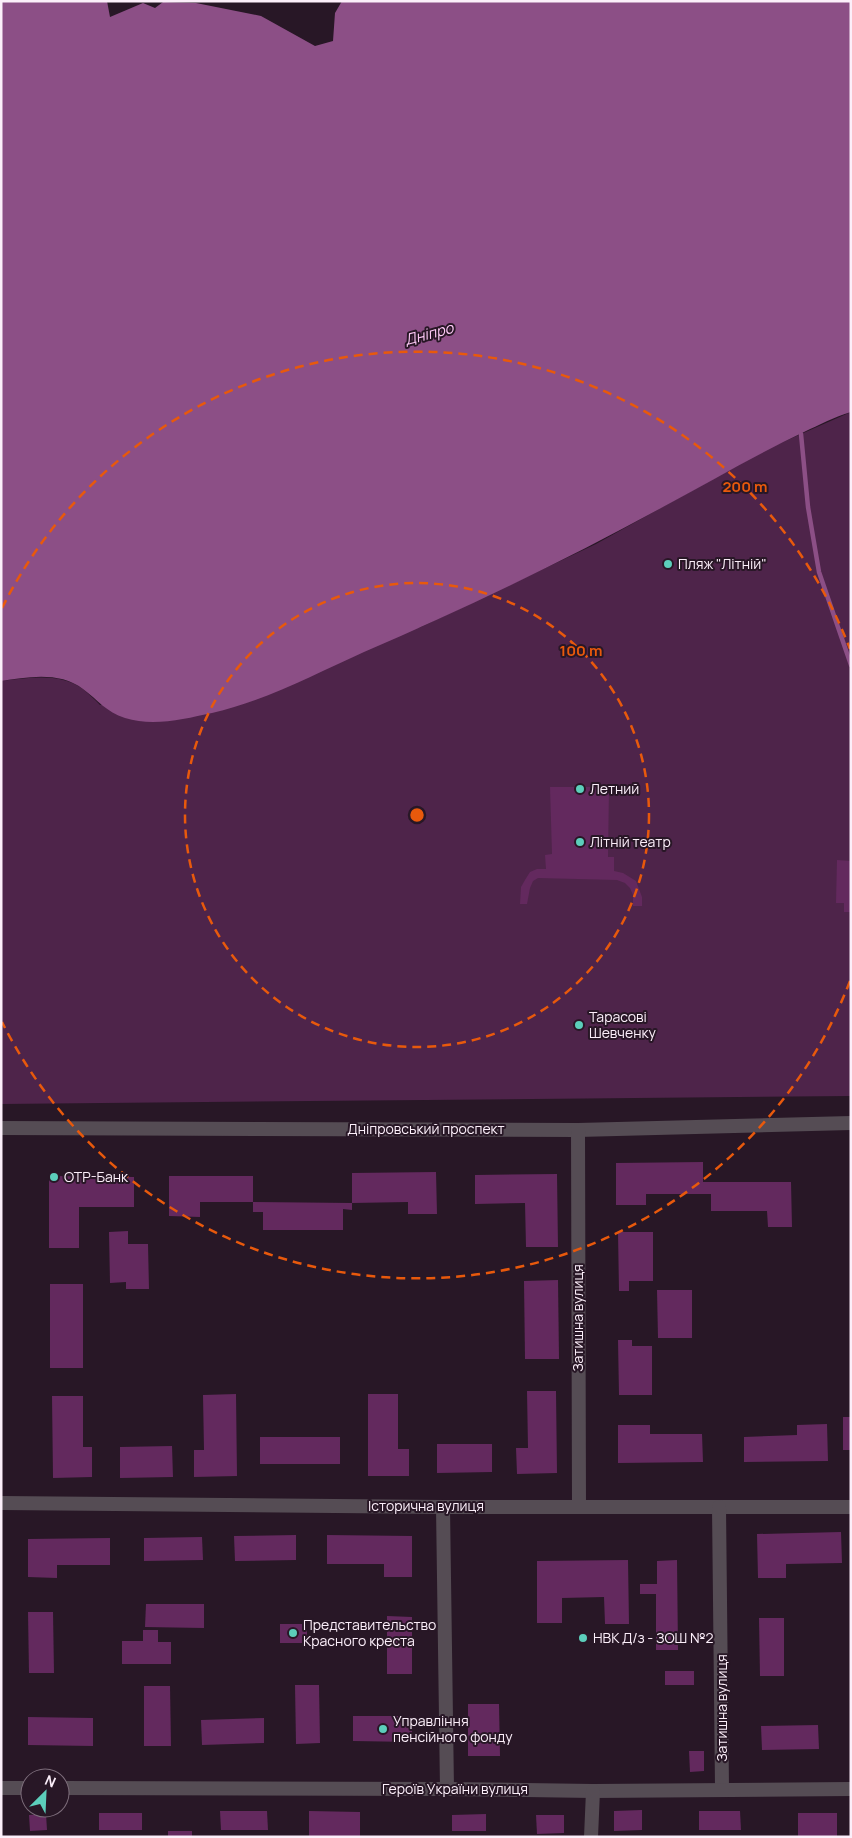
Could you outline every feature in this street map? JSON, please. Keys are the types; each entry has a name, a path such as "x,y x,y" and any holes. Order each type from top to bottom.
{"street":[{"name":"Дніпровський проспект","path":"1,1128 578,1130 851,1123"},
{"name":"Затишна вулиця","path":"578,1130 579,1506"},
{"name":"Історична вулиця","path":"1,1503 443,1507 851,1507"},
{"path":"443,1507 447,1789"},
{"name":"Затишна вулиця","path":"719,1507 722,1788"},
{"path":"1,1788 20,1788"},
{"name":"Героїв України вулиця","path":"70,1788 593,1791 851,1788"},
{"path":"592,1837 593,1791"}],"shaded area":[{"path":"851,412 851,1096 1,1104 1,681 44,678 64,680 83,689 100,705 421,627 596,544 767,449"}],"water":[{"name":"Дніпро","path":"1,1 107,1 110,17 143,3 155,8 163,2 196,3 261,16 315,46 333,41 335,13 342,1 851,1 851,412 827,421 768,450 590,546 515,583 251,702 180,720 146,722 118,715 74,683 64,680 43,677 1,681"}],"building":[{"path":"550,787 609,787 608,857 614,857 614,871 623,873 636,881 642,897 642,906 633,906 633,895 630,888 625,883 617,880 538,878 533,881 530,888 527,904 520,904 521,887 530,872 537,869 546,869 545,855 552,854"},
{"path":"837,860 851,861 851,912 844,912 844,903 836,903"},
{"path":"703,1162 703,1182 791,1182 792,1227 768,1227 767,1211 711,1211 711,1194 646,1194 646,1205 616,1205 616,1163"},
{"path":"436,1172 437,1214 408,1214 408,1202 352,1203 352,1173"},
{"path":"557,1174 558,1247 526,1247 525,1203 475,1204 475,1175"},
{"path":"49,1176 134,1177 134,1207 79,1207 79,1248 49,1248"},
{"path":"169,1176 253,1176 253,1202 200,1202 200,1217 169,1216"},
{"path":"253,1202 352,1203 352,1210 343,1209 343,1230 263,1230 263,1212 253,1212"},
{"path":"128,1231 128,1244 148,1244 149,1289 126,1289 126,1282 110,1283 109,1232"},
{"path":"618,1232 653,1232 653,1281 629,1281 629,1291 619,1291"},
{"path":"558,1280 559,1359 525,1359 524,1281"},
{"path":"50,1284 83,1284 83,1368 50,1368"},
{"path":"657,1290 692,1290 692,1338 658,1338"},
{"path":"618,1340 632,1340 632,1346 652,1346 652,1395 619,1395"},
{"path":"527,1391 556,1391 557,1473 517,1474 516,1448 528,1448"},
{"path":"236,1394 237,1476 194,1477 194,1450 204,1450 203,1395"},
{"path":"368,1394 398,1394 398,1449 409,1449 409,1476 368,1476"},
{"path":"52,1396 83,1396 83,1447 92,1447 92,1477 53,1478"},
{"path":"843,1417 851,1417 851,1450 843,1450"},
{"path":"827,1424 828,1461 744,1462 744,1437 797,1435 797,1425"},
{"path":"618,1425 650,1425 650,1434 702,1434 703,1462 618,1463"},
{"path":"260,1437 340,1437 340,1464 260,1464"},
{"path":"437,1444 492,1444 492,1472 437,1473"},
{"path":"172,1446 173,1477 120,1478 120,1447"},
{"path":"841,1532 842,1563 786,1564 786,1578 758,1578 757,1534"},
{"path":"296,1535 296,1560 235,1561 234,1536"},
{"path":"327,1535 412,1536 412,1577 384,1577 384,1564 327,1564"},
{"path":"202,1537 203,1560 144,1561 144,1538"},
{"path":"110,1538 110,1565 57,1565 57,1578 28,1577 28,1539"},
{"path":"628,1560 629,1624 605,1624 604,1597 562,1598 562,1623 537,1623 537,1561"},
{"path":"677,1560 678,1650 656,1650 656,1594 640,1594 640,1584 657,1584 657,1561"},
{"path":"146,1604 204,1604 204,1628 145,1627"},
{"path":"28,1612 53,1612 54,1673 29,1673"},
{"path":"387,1616 412,1617 412,1674 387,1674"},
{"path":"759,1618 784,1618 784,1676 760,1676"},
{"name":"Представительство Красного креста","path":"280,1624 307,1624 307,1643 280,1643"},
{"path":"143,1630 158,1630 158,1642 171,1642 171,1664 122,1664 122,1641 143,1641"},
{"path":"665,1671 694,1671 694,1685 665,1685"},
{"path":"295,1685 319,1685 320,1743 296,1744"},
{"path":"144,1686 170,1686 171,1746 144,1746"},
{"path":"468,1704 499,1704 500,1756 468,1756"},
{"name":"Управління пенсійного фонду","path":"353,1716 412,1716 412,1742 353,1741"},
{"path":"28,1717 93,1718 93,1746 28,1745"},
{"path":"264,1718 264,1743 202,1745 201,1720"},
{"path":"818,1725 819,1749 762,1750 761,1726"},
{"path":"689,1751 704,1751 704,1771 690,1772"},
{"path":"642,1810 642,1830 614,1831 614,1811"},
{"path":"220,1811 267,1811 268,1830 221,1830"},
{"path":"309,1811 360,1812 360,1837 309,1836"},
{"path":"699,1811 740,1811 741,1830 699,1830"},
{"path":"99,1813 142,1813 142,1830 99,1830"},
{"path":"798,1813 837,1813 837,1837 798,1836"},
{"path":"486,1814 486,1831 452,1831 452,1815"},
{"path":"536,1815 564,1815 564,1833 537,1834"},
{"path":"29,1818 46,1818 47,1830 30,1831"},
{"path":"168,1831 192,1831 192,1837 168,1837"}],"waterway":[{"path":"801,434 808,507 819,572 851,665"}],"place":[{"name":"Пляж \"Літній\"","path":"668,564"},
{"name":"Летний","path":"580,789"},
{"name":"Літній театр","path":"580,842"},
{"name":"Тарасові Шевченку","path":"579,1025"},
{"name":"ОТР-Банк","path":"54,1177"},
{"name":"Представительство Красного креста","path":"293,1633"},
{"name":"НВК Д/з - ЗОШ №2","path":"583,1638"},
{"name":"Управління пенсійного фонду","path":"383,1729"}]}
